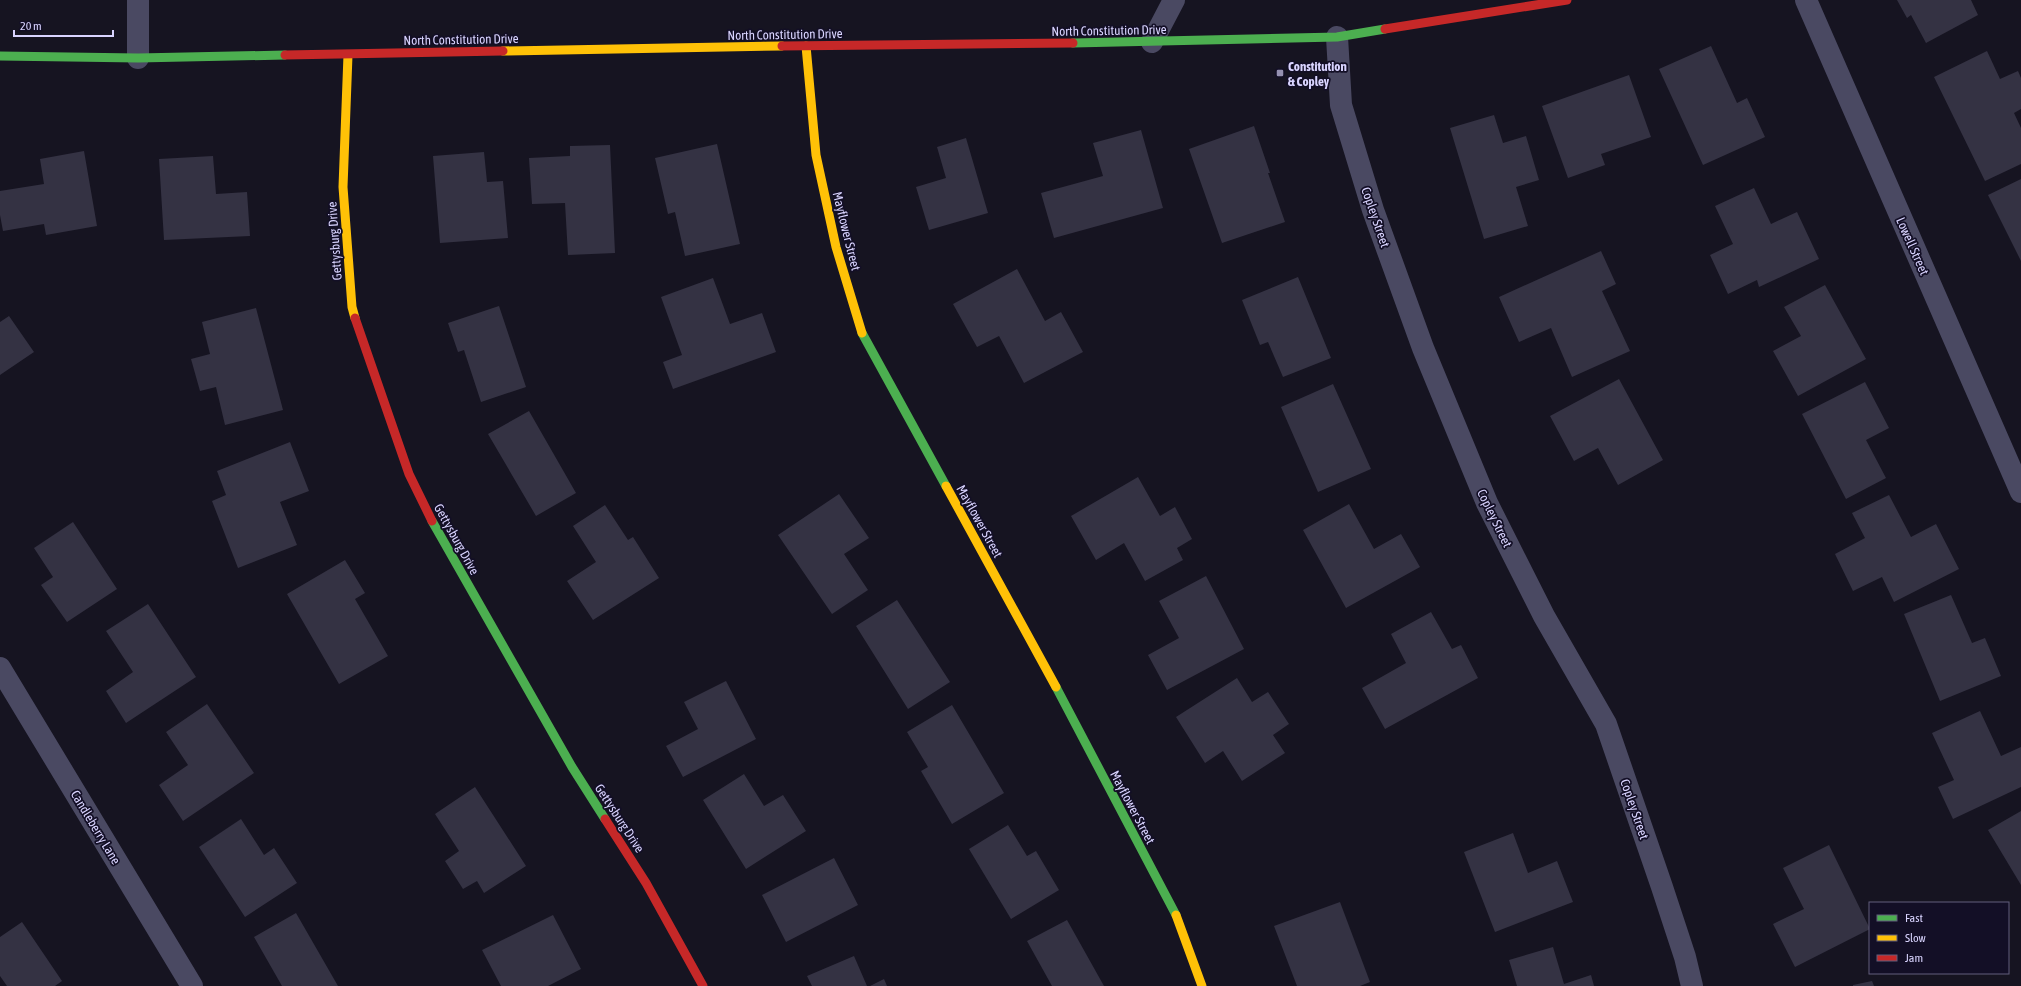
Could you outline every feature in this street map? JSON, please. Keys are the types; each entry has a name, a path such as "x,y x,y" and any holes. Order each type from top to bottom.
{"street":[{"path":"138,0 138,58"},
{"path":"1152,42 1174,0"},
{"name":"North Constitution Drive","path":"0,56 138,58 806,46 1152,42 1337,37 1567,0"},
{"name":"Lowell Street","path":"1806,0 2021,492"},
{"name":"Copley Street","path":"1337,37 1341,105 1373,210 1423,348 1487,504 1544,616 1606,724 1685,957 1692,986"},
{"name":"Mayflower Street","path":"806,46 816,156 836,247 861,331 1022,625 1176,916 1202,986"},
{"name":"Gettysburg Drive","path":"348,54 343,187 352,307 408,474 439,536 572,767 646,883 703,986"},
{"name":"Candleberry Lane","path":"0,668 192,986"}],"building":[{"path":"1897,0 1971,0 1978,15 1926,43 1911,15 1907,18"},
{"path":"1711,46 1737,103 1747,98 1765,137 1703,165 1659,69"},
{"path":"1987,51 2000,79 2018,71 2021,78 2021,109 2014,113 2021,128 2021,164 1985,181 1934,77"},
{"path":"1629,75 1651,137 1601,154 1605,165 1568,178 1542,106"},
{"path":"1494,115 1503,143 1526,136 1539,180 1516,187 1528,226 1484,239 1450,128"},
{"path":"1254,126 1285,222 1222,243 1189,149"},
{"path":"1141,130 1163,208 1054,238 1041,193 1103,176 1093,143"},
{"path":"966,138 988,213 929,230 916,187 946,178 937,147"},
{"path":"717,144 740,244 685,256 675,212 668,214 655,158"},
{"path":"610,145 615,253 568,255 565,203 532,204 529,158 570,156 570,146"},
{"path":"84,151 97,226 46,235 44,224 3,231 0,215 0,191 44,184 40,159"},
{"path":"484,152 487,182 503,181 508,238 440,243 433,156"},
{"path":"213,156 216,194 247,192 250,236 164,240 159,159"},
{"path":"2021,179 2021,261 1988,195"},
{"path":"1754,188 1771,224 1797,212 1819,259 1759,287 1757,280 1728,294 1710,255 1733,244 1715,206"},
{"path":"1601,251 1616,284 1602,291 1630,351 1572,377 1551,328 1519,342 1499,297"},
{"path":"1017,269 1045,321 1061,312 1083,352 1024,383 999,336 977,347 953,304"},
{"path":"1298,277 1331,358 1283,377 1268,342 1260,345 1242,300"},
{"path":"713,278 730,324 762,313 776,352 673,389 663,362 682,355 661,297"},
{"path":"1825,285 1866,359 1798,396 1773,351 1801,336 1784,307"},
{"path":"499,306 526,387 481,402 464,350 458,352 448,323"},
{"path":"256,308 283,410 225,425 216,387 200,391 191,359 210,354 202,322"},
{"path":"9,316 34,352 0,375 0,322"},
{"path":"1619,379 1663,460 1618,485 1598,448 1574,461 1550,416"},
{"path":"1865,382 1889,428 1866,440 1886,478 1846,499 1802,414"},
{"path":"1333,384 1371,469 1318,492 1281,407"},
{"path":"529,411 576,493 536,516 488,434"},
{"path":"290,442 309,491 280,502 297,545 238,568 212,501 226,495 217,471"},
{"path":"1138,477 1160,516 1175,507 1192,539 1177,548 1183,560 1145,581 1124,543 1096,560 1071,516"},
{"path":"839,494 869,538 844,554 868,590 832,614 778,535"},
{"path":"1889,495 1911,537 1936,524 1959,569 1894,602 1882,577 1853,591 1835,554 1865,538 1852,513"},
{"path":"1349,504 1374,549 1401,534 1420,567 1346,608 1303,530"},
{"path":"605,505 628,540 633,537 659,578 593,620 567,581 596,562 573,526"},
{"path":"73,522 117,589 67,622 41,585 53,577 34,548"},
{"path":"345,560 365,593 355,599 388,656 339,684 287,594"},
{"path":"1206,576 1244,649 1167,690 1148,655 1179,638 1159,601"},
{"path":"1951,595 1972,643 1985,638 2001,676 1940,701 1904,614"},
{"path":"897,600 950,682 908,709 856,626"},
{"path":"148,604 196,677 126,723 106,691 133,672 106,631"},
{"path":"1431,612 1452,649 1461,645 1478,678 1385,729 1362,688 1406,663 1391,634"},
{"path":"1237,678 1252,702 1268,692 1289,724 1273,735 1285,753 1242,781 1223,751 1205,763 1176,717"},
{"path":"726,681 756,739 683,777 666,746 698,729 684,702"},
{"path":"207,704 254,773 183,821 159,785 188,765 166,732"},
{"path":"952,705 1004,793 952,824 921,771 928,767 907,732"},
{"path":"1980,711 2001,756 2021,747 2021,787 1953,819 1938,787 1954,780 1932,733"},
{"path":"744,774 764,806 783,795 806,831 746,869 703,800"},
{"path":"475,787 526,866 484,893 477,881 463,889 445,861 459,851 435,814"},
{"path":"2021,811 2021,885 1988,830"},
{"path":"241,819 264,855 274,848 297,883 245,917 199,847"},
{"path":"1008,825 1027,856 1036,851 1059,890 1011,919 969,849"},
{"path":"1513,833 1528,873 1557,861 1573,902 1495,932 1464,852"},
{"path":"1829,845 1869,930 1795,967 1773,924 1804,909 1783,868"},
{"path":"834,858 858,905 786,942 762,895"},
{"path":"1340,902 1370,982 1360,986 1297,986 1274,926"},
{"path":"296,913 338,986 282,986 254,937"},
{"path":"553,915 581,969 548,986 501,986 482,950"},
{"path":"1067,920 1104,986 1052,986 1027,941"},
{"path":"22,922 62,981 55,986 7,986 0,976 0,937"},
{"path":"1553,947 1564,984 1591,975 1594,986 1517,986 1509,960"},
{"path":"854,956 867,986 812,986 807,976"},
{"path":"884,979 887,986 870,986"},
{"path":"1872,981 1874,986 1853,986 1853,985"}],"traffic: fast":[{"path":"1073,43 1337,37 1385,29"},
{"path":"0,56 138,58 285,55"},
{"path":"862,333 946,486"},
{"path":"432,521 572,767 605,819"},
{"path":"1056,687 1176,915"}],"traffic: slow":[{"path":"503,51 782,46"},
{"path":"806,46 816,155 836,247 862,333"},
{"path":"348,55 343,187 352,307 355,318"},
{"path":"946,486 1056,687"},
{"path":"1176,915 1202,986"}],"traffic: jam":[{"path":"1385,29 1567,0"},
{"path":"782,46 1073,43"},
{"path":"285,55 503,51"},
{"path":"355,318 409,474 432,521"},
{"path":"605,819 646,883 703,986"}],"place":[{"name":"Constitution & Copley","path":"1280,73"}]}
